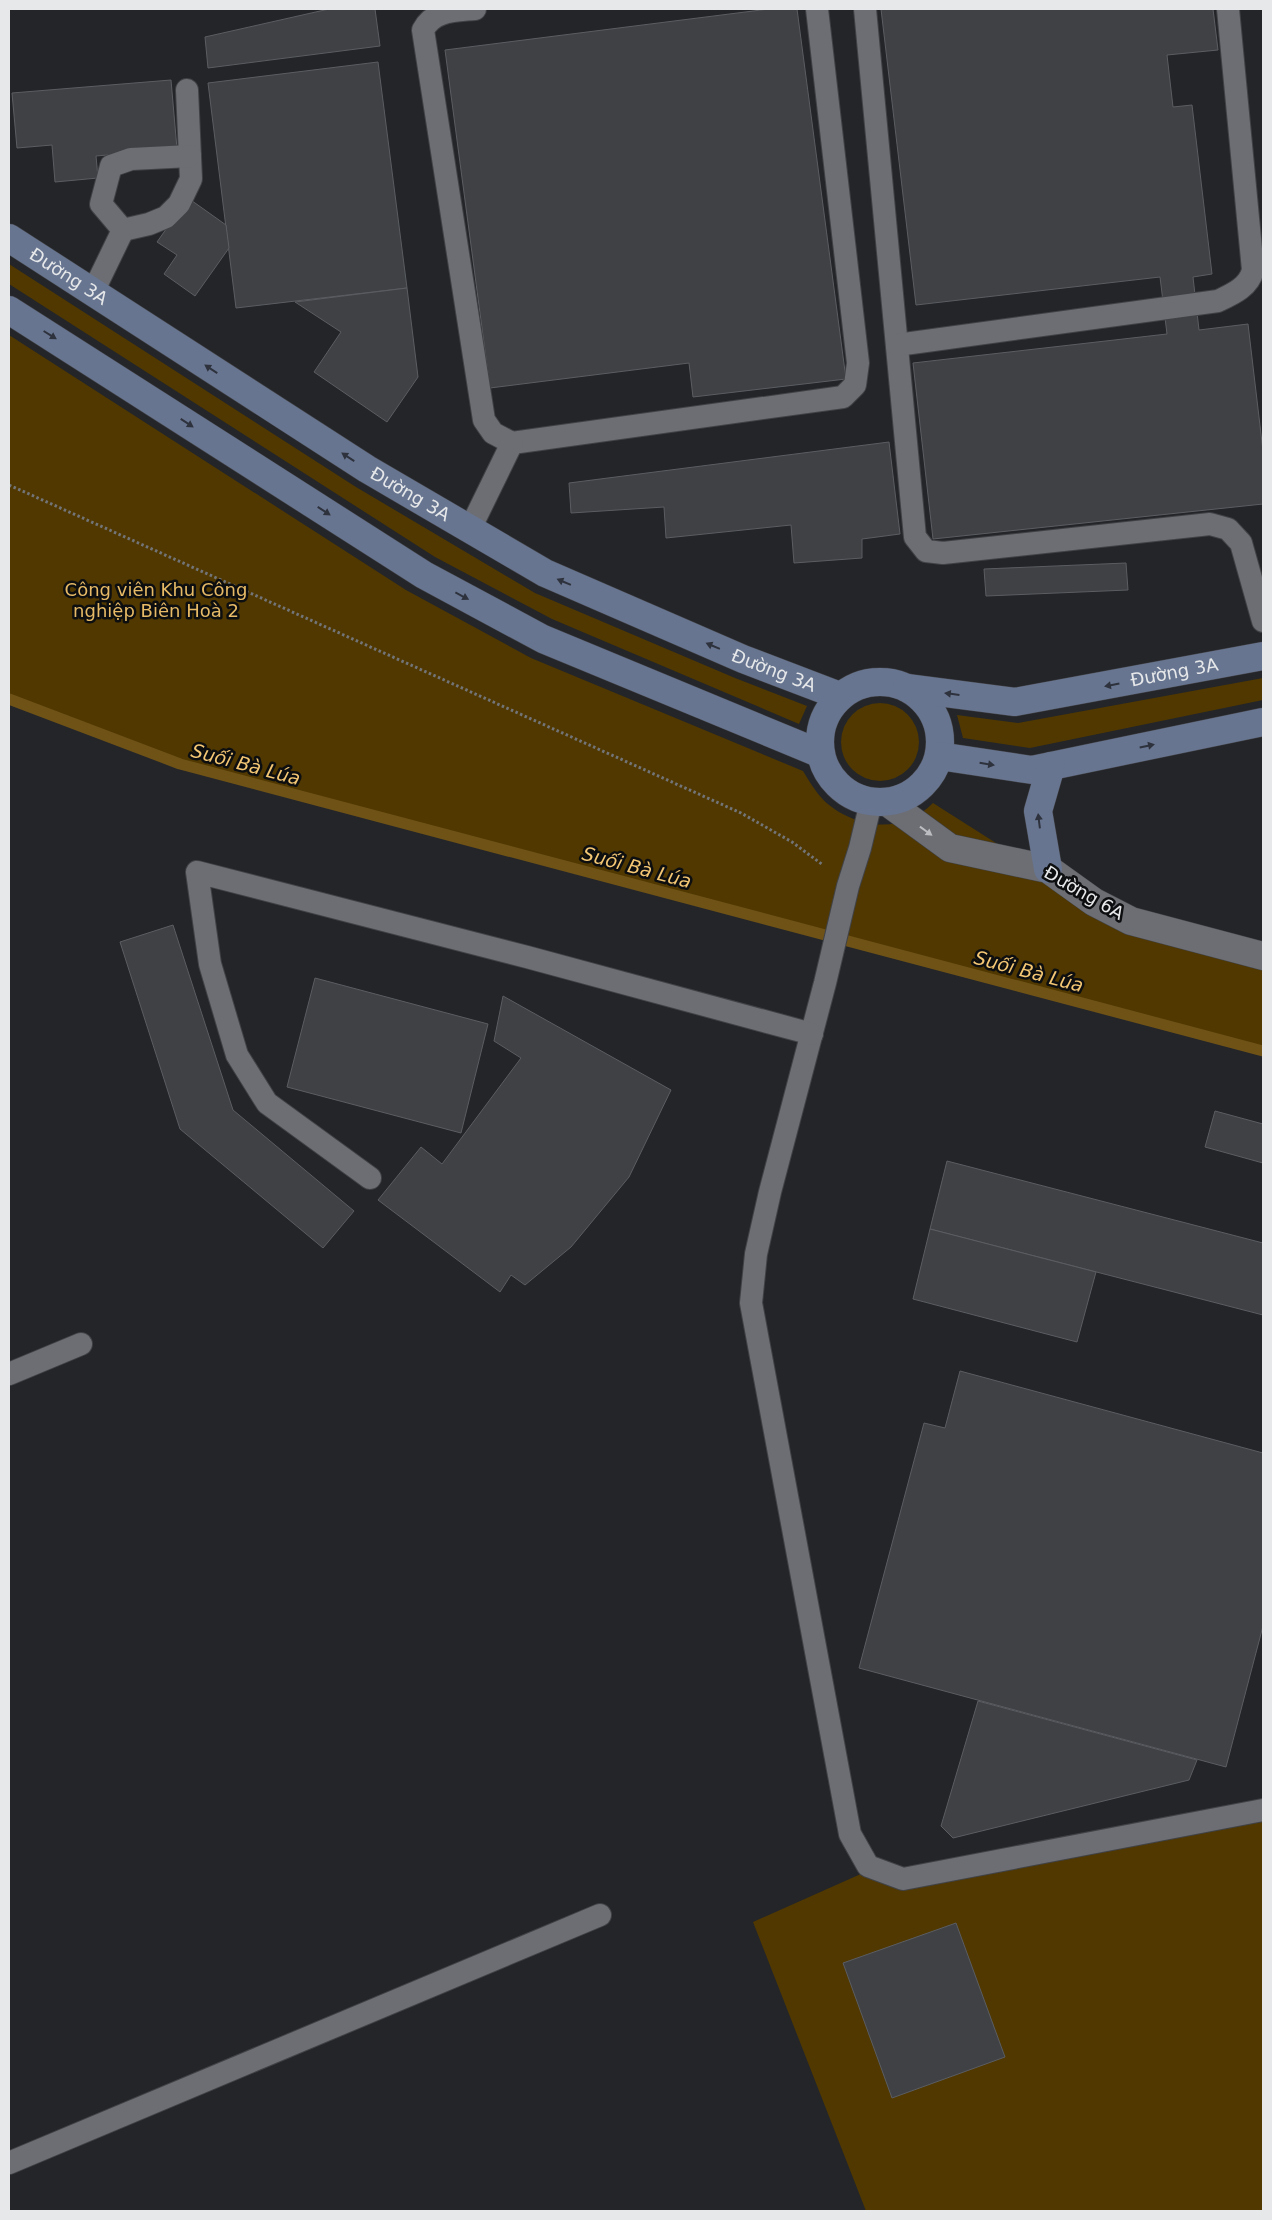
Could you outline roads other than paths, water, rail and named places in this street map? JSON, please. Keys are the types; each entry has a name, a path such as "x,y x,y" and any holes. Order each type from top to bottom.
{"street":[{"name":"Đường 3A","path":"9,238 367,469 545,573 743,659 840,696"},
{"path":"9,310 424,575 543,639 820,754"},
{"name":"Đường 3A","path":"907,688 1015,702 1263,656"},
{"path":"872,682 890,683 907,688 924,700 935,717 940,736 939,756 925,783 914,793 901,799 879,802 854,797 838,787 827,772 820,754 819,738 822,722 840,696 855,687 872,682"},
{"path":"939,756 1032,770 1263,722"},
{"path":"1048,869 1038,811 1050,766"},
{"name":"Đường 6A","path":"879,802 950,848 1048,869 1094,902 1132,921 1263,956"}],"lane":[{"path":"475,9 442,13 428,21 423,30 484,420 494,432 512,443 843,397 855,385 858,363 816,9"},
{"path":"865,9 915,536 926,551 943,553 1210,524 1228,529 1241,543 1263,621"},
{"path":"897,345 1218,300 1232,295 1250,280 1253,270 1228,9"},
{"path":"123,230 149,224 166,217 179,204 191,179 187,90"},
{"path":"123,230 101,204 103,188 111,166 131,159 190,156"},
{"path":"93,292 123,230"},
{"path":"470,530 512,443"},
{"path":"879,802 860,848 848,886 825,983 768,1201 756,1254 751,1303 850,1834 868,1866 903,1879 1263,1810"},
{"path":"370,1178 267,1104 237,1055 210,964 198,872 527,957 812,1034"},
{"path":"9,1374 81,1344"},
{"path":"9,2163 600,1915"}],"waterway":[{"name":"Suối Bà Lúa","path":"9,699 180,764 1263,1051"}],"park label":[{"name":"Công viên Khu Công nghiệp Biên Hoà 2","path":"156,600"}]}
